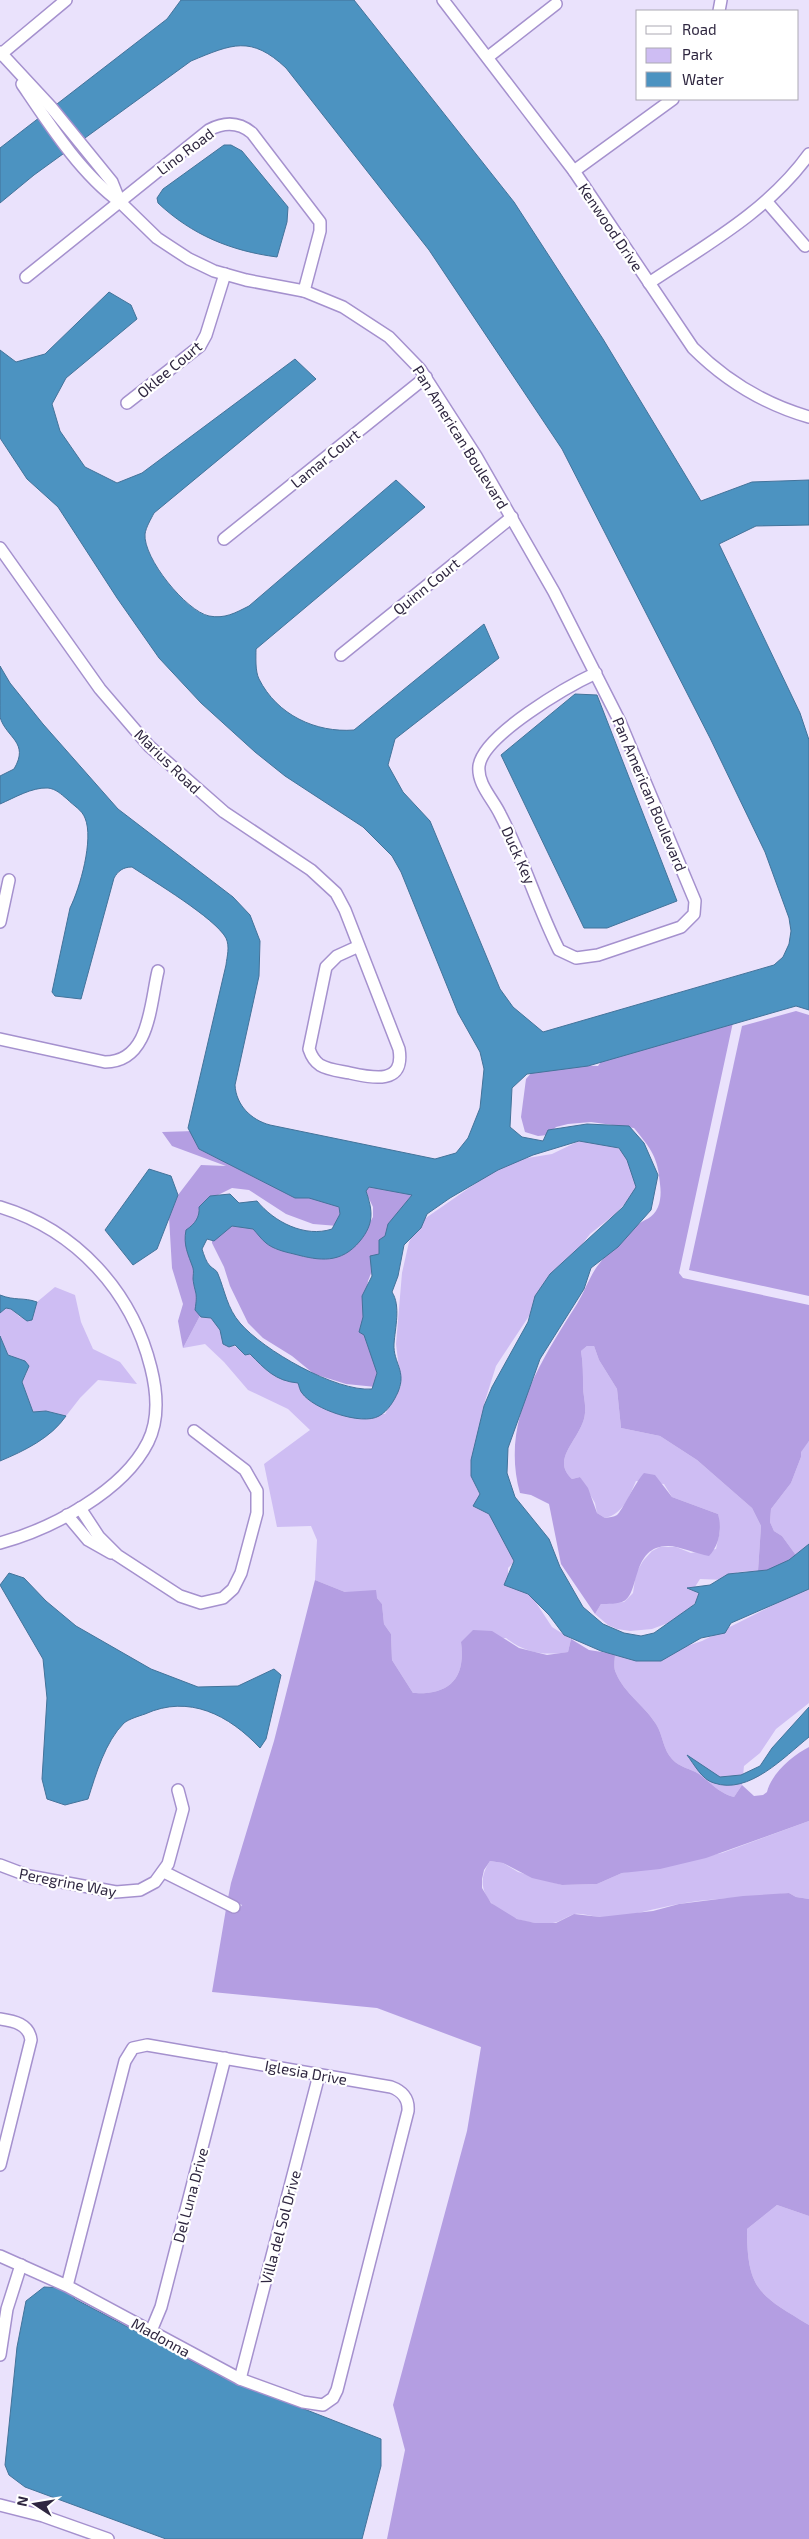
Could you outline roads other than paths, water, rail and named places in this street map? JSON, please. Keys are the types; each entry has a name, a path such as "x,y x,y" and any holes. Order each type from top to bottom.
{"street":[{"path":"0,54 66,0"},
{"name":"Kenwood Drive","path":"443,0 574,170 682,334 704,359 718,371 761,399 809,417"},
{"path":"488,57 556,4"},
{"name":"Pan American Boulevard","path":"0,54 47,111 91,156 112,182 120,202 146,229 167,246 188,259 225,274 304,291 343,307 373,325 401,348 426,376 512,517 596,673 646,780 694,896 696,905 694,914"},
{"path":"574,170 672,100"},
{"path":"47,111 82,165 101,188 120,202"},
{"name":"Lino Road","path":"26,277 209,130 224,124 243,127 252,133 320,222 320,231 304,291"},
{"path":"649,283 734,227 767,202 791,178 809,154"},
{"path":"767,202 806,246"},
{"name":"Oklee Court","path":"128,403 200,346 206,335 225,274"},
{"name":"Lamar Court","path":"224,539 426,376"},
{"name":"Quinn Court","path":"341,655 512,517"},
{"name":"Marius Road","path":"0,548 100,689 130,725 168,764 224,812 323,880 342,904 359,946 399,1049 400,1055 397,1068 390,1075 380,1078 324,1067 314,1059 309,1049 326,967 336,956 359,946"},
{"name":"Duck Key","path":"596,673 553,696 487,748 479,767 480,780 507,826 559,950 576,958 598,955 681,927 694,914"},
{"path":"0,922 9,880"},
{"path":"0,1039 105,1062 121,1060 131,1055 142,1041 158,970"},
{"path":"0,1207 48,1226 66,1238 95,1264 129,1309 149,1359 156,1407 148,1441 135,1461 121,1476 80,1508 35,1531 0,1543"},
{"path":"67,1515 91,1543 117,1555 180,1596 194,1602 216,1601 234,1588 241,1573 257,1513 257,1491 246,1470 194,1431"},
{"path":"80,1508 99,1537 117,1555"},
{"name":"Peregrine Way","path":"0,1865 29,1876 125,1892 146,1888 164,1872 171,1854 183,1809 178,1790"},
{"path":"164,1872 234,1907"},
{"path":"0,2019 24,2026 31,2040 0,2165"},
{"name":"Iglesia Drive","path":"67,2286 125,2061 130,2051 137,2046 147,2045 393,2088 404,2096 409,2108 337,2390 333,2398 326,2403"},
{"name":"Del Luna Drive","path":"150,2331 161,2307 224,2058"},
{"name":"Villa del Sol Drive","path":"240,2379 319,2075"},
{"name":"Madonna","path":"0,2256 67,2286 212,2366 240,2379 303,2402 318,2405 326,2403"},
{"path":"0,2355 7,2309 21,2265"},
{"path":"0,2505 83,2534 108,2539"}],"water":[{"path":"181,0 354,0 514,202 603,339 701,501 752,482 809,480 809,525 756,526 719,544 800,713 809,740 809,1010 796,1006 588,1066 527,1074 512,1088 510,1127 522,1137 543,1141 548,1130 587,1124 629,1126 644,1143 658,1175 651,1210 618,1247 591,1268 584,1289 540,1359 508,1448 507,1473 515,1497 549,1539 560,1567 583,1607 603,1624 624,1633 641,1636 654,1633 695,1604 699,1593 687,1588 710,1585 728,1574 767,1570 789,1560 809,1544 809,1589 731,1623 725,1633 701,1638 661,1661 636,1661 601,1651 564,1635 549,1615 528,1594 504,1585 514,1561 489,1514 473,1506 480,1494 471,1476 471,1460 484,1406 492,1387 528,1322 535,1296 550,1274 623,1207 636,1187 627,1160 619,1148 579,1141 533,1155 498,1170 427,1214 421,1228 404,1245 398,1276 392,1292 397,1310 394,1351 401,1378 395,1399 379,1416 371,1419 338,1414 316,1405 308,1399 301,1392 298,1383 277,1377 250,1354 245,1355 235,1345 229,1347 223,1344 220,1330 211,1318 201,1317 195,1310 196,1296 193,1269 185,1235 186,1230 198,1217 199,1207 210,1196 230,1194 239,1203 257,1201 272,1216 301,1230 322,1231 332,1229 340,1214 339,1207 309,1198 295,1198 199,1149 188,1128 226,965 228,948 226,938 210,920 183,900 132,867 126,868 119,871 114,878 81,999 55,996 52,992 70,908 85,863 88,838 87,827 84,815 80,810 56,791 48,788 29,791 0,804 0,776 14,769 19,752 18,746 0,717 0,666 10,683 43,724 118,809 233,897 250,915 260,941 259,976 235,1085 238,1099 246,1111 263,1123 270,1125 435,1159 456,1153 468,1138 480,1108 484,1069 480,1052 458,1013 401,872 392,856 363,827 285,776 255,752 201,703 159,658 117,598 58,507 27,479 0,438 0,350 16,362 45,354 109,292 131,305 137,319 66,378 52,404 60,431 85,467 117,483 142,473 295,359 316,379 154,513 146,529 146,544 158,569 178,594 200,612 209,616 220,617 249,606 396,480 425,507 256,649 257,672 267,692 287,712 312,725 340,730 354,730 484,624 499,658 395,739 388,765 403,792 430,821 500,989 513,1007 543,1032 774,965 783,957 789,944 791,931 789,918 765,852 710,738 562,449 429,250 286,68 262,51 241,46 218,50 191,61 34,175 0,203 0,148 167,19","holes":["369,1187 412,1195 388,1224 385,1236 379,1240 379,1254 370,1256 372,1276 362,1296 363,1317 359,1332 364,1335 377,1373 372,1389 339,1384 320,1377 282,1357 251,1334 232,1311 217,1273 207,1262 202,1249 207,1239 214,1241 232,1226 253,1229 262,1240 276,1249 313,1258 330,1259 338,1257 353,1248 368,1229 371,1211 366,1191"]},
{"path":"224,145 231,145 242,151 288,207 287,222 277,257 244,251 213,240 184,224 158,203 157,198 163,189"},
{"path":"575,694 597,695 677,901 607,928 584,928 501,755"},
{"path":"149,1169 171,1176 178,1195 157,1249 133,1265 105,1230"},
{"path":"0,1295 37,1302 32,1320 27,1321 11,1309 6,1308 0,1313"},
{"path":"0,1336 8,1355 25,1361 29,1366 22,1382 33,1412 46,1411 66,1416 45,1437 0,1461"},
{"path":"9,1573 24,1578 46,1601 76,1626 151,1669 198,1687 238,1686 274,1669 281,1675 266,1739 260,1748 248,1736 222,1717 193,1707 161,1708 129,1720 117,1731 106,1749 88,1799 65,1805 47,1799 42,1779 47,1698 43,1659 0,1585"},
{"path":"809,1707 809,1737 777,1764 753,1779 740,1784 714,1783 702,1775 687,1755 720,1777 741,1775 760,1766 772,1748"},
{"path":"44,2287 65,2288 75,2299 222,2377 381,2439 381,2466 362,2539 166,2539 25,2487 9,2475 5,2465 17,2347 26,2301"}]}
